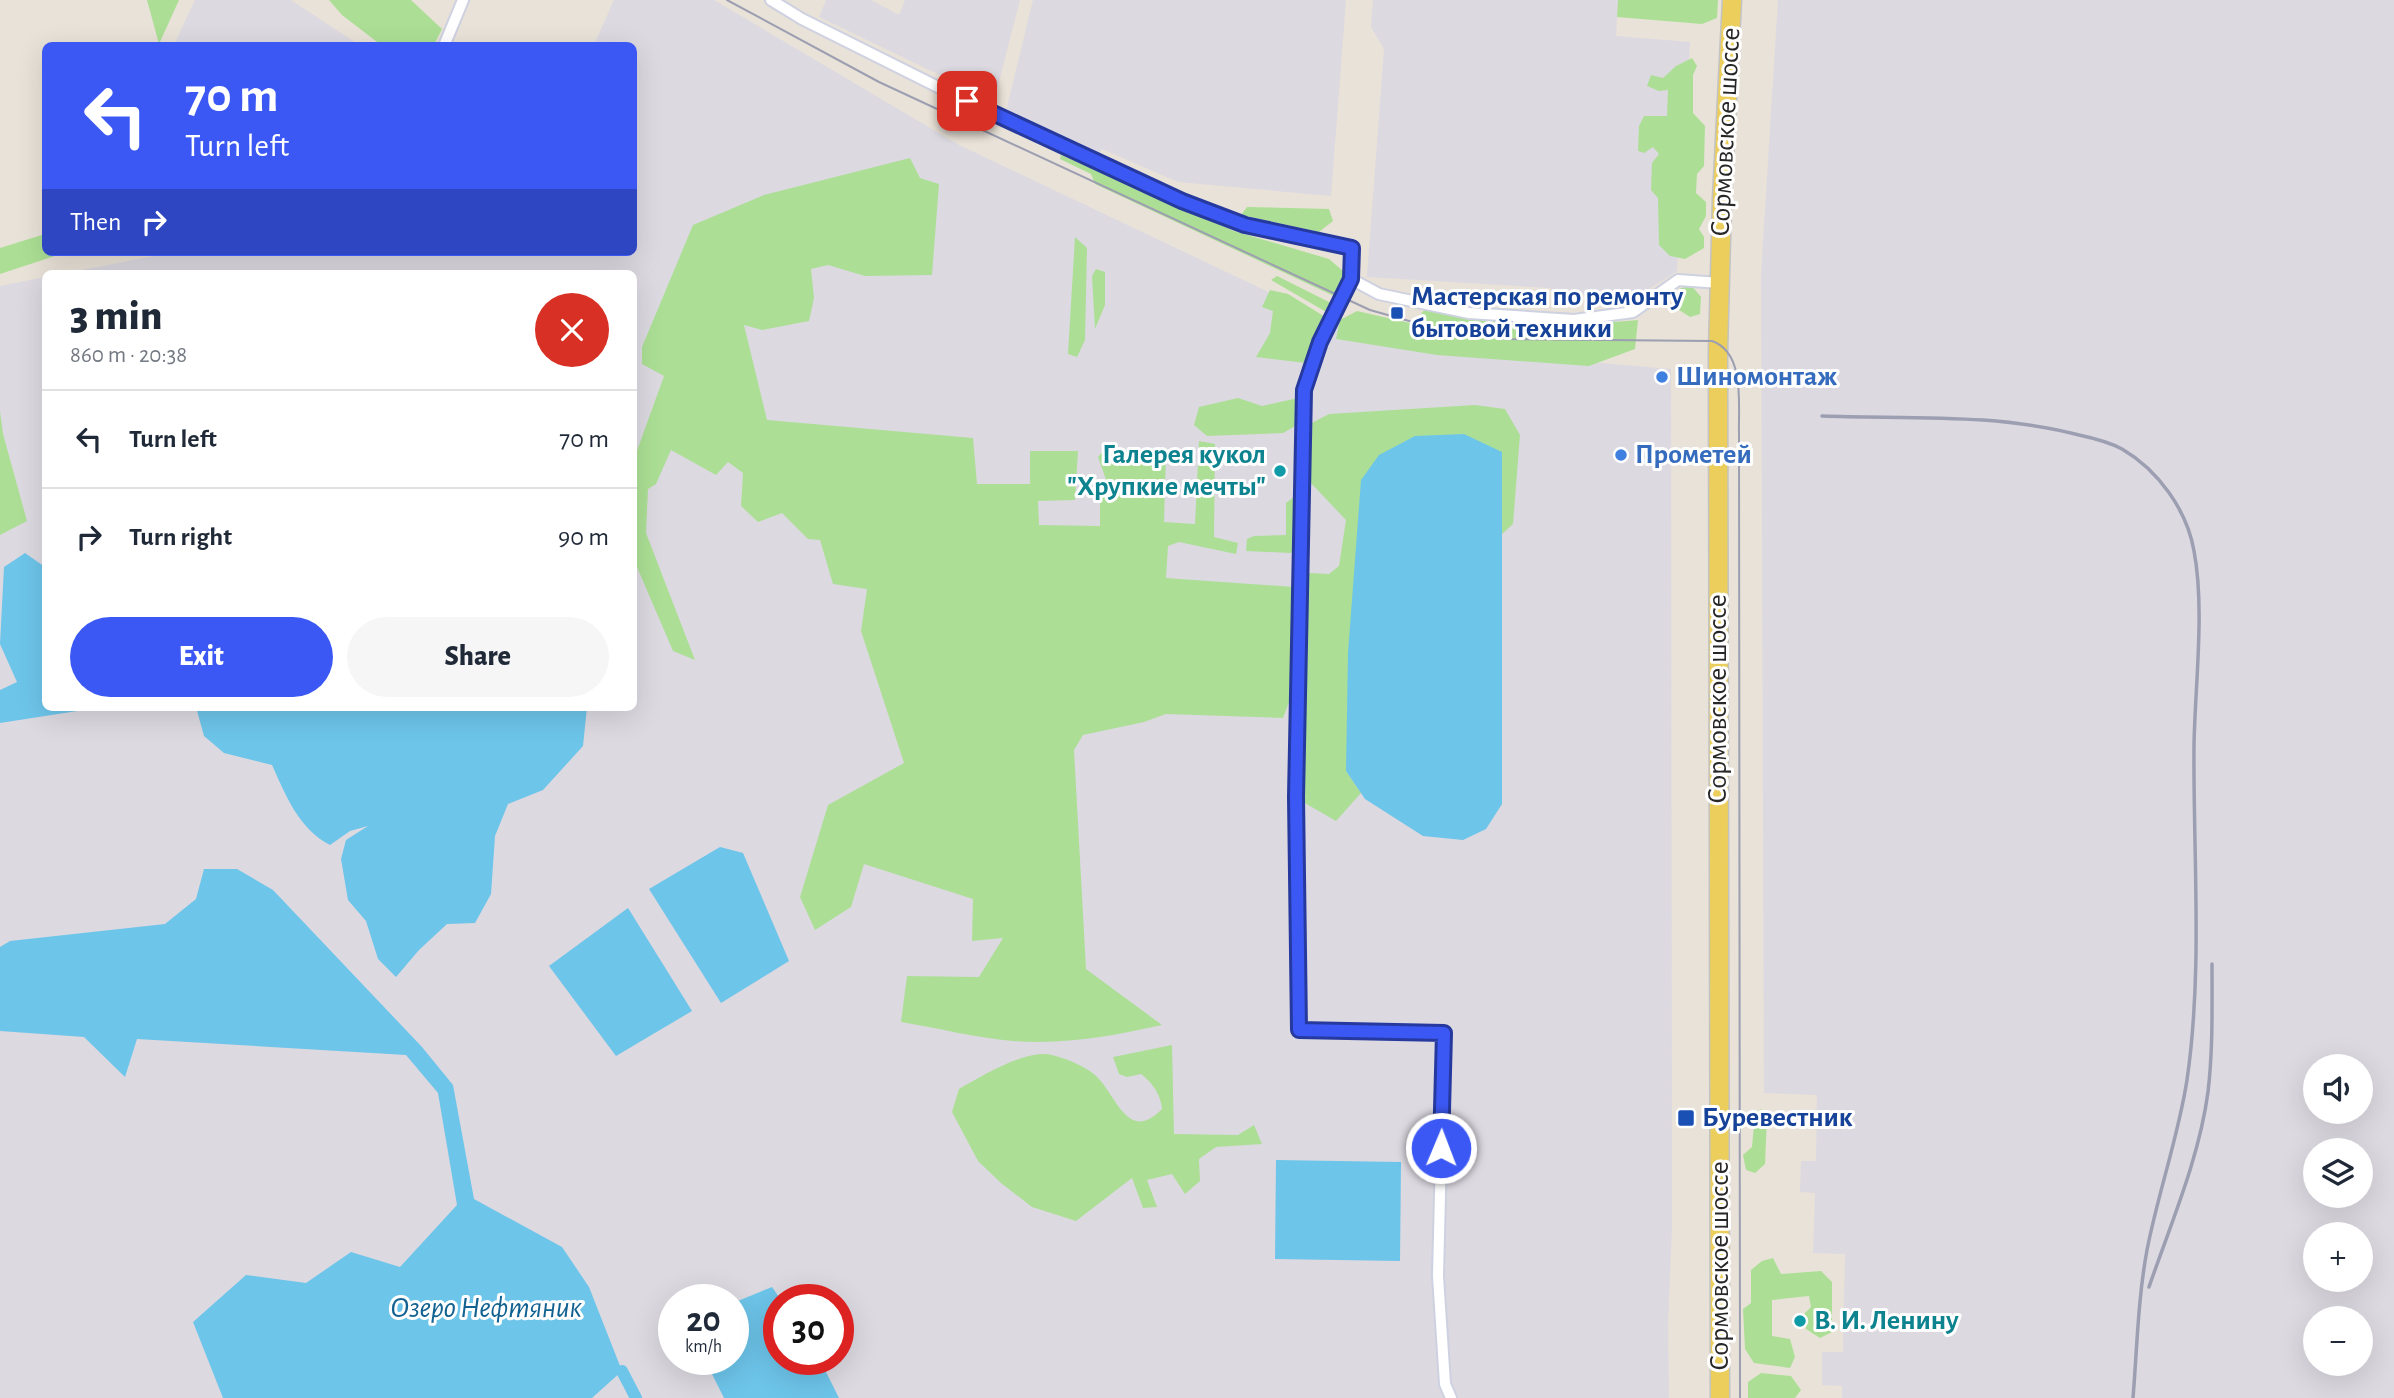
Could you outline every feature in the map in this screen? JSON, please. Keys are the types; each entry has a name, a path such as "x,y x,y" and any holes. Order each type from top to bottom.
{"main road":[{"name":"Сормовское шоссе","path":"1720,1398 1720,283 1732,0"}],"street":[{"path":"446,42 463,0"},
{"path":"771,0 802,19 978,107 1182,201 1245,225 1352,248 1351,279 1320,342 1304,390 1296,797 1299,1030 1444,1033 1438,1276 1445,1384 1451,1398"},
{"path":"1351,279 1378,293 1469,313 1574,320 1633,312 1678,280 1720,283"}],"shaded area":[{"path":"195,0 291,0 354,42 175,42"},
{"path":"614,0 714,0 959,145 1378,344 1671,369 1672,1228 1668,1324 1669,1398 0,1398 0,286 42,278 42,711 637,711 637,270 82,270 154,256 637,256 637,42 595,42"},
{"path":"826,0 871,0 899,15 905,0 1020,0 994,101 819,17"},
{"path":"1033,0 1346,0 1331,196 1178,182 1102,149 1098,155 1006,111"},
{"path":"1373,0 1618,0 1616,36 1690,42 1677,271 1635,298 1551,292 1551,288 1367,277 1384,49 1371,27"},
{"path":"1778,0 2394,0 2394,1398 1842,1398 1842,1386 1822,1385 1822,1352 1843,1352 1845,1254 1813,1253 1815,1193 1800,1192 1801,1161 1816,1161 1817,1095 1764,1093 1761,274"}],"green space":[{"path":"147,0 179,0 160,42"},
{"path":"329,0 411,0 442,29 436,42 377,42 342,15"},
{"path":"1618,0 1718,0 1717,18 1702,24 1617,17"},
{"path":"1692,58 1697,66 1693,75 1693,113 1705,126 1704,166 1697,174 1696,193 1706,202 1706,216 1699,229 1704,237 1704,248 1685,259 1670,256 1659,245 1658,198 1651,190 1652,163 1659,154 1653,147 1644,153 1638,151 1639,126 1644,116 1667,116 1668,90 1659,91 1647,86 1651,75 1663,78 1676,66"},
{"path":"1061,155 1234,231 1329,259 1343,271 1345,281 1334,296 1095,184 1091,174 1060,159"},
{"path":"910,158 920,178 939,184 932,275 865,276 828,265 811,269 814,298 809,321 762,330 744,325 767,420 973,438 977,484 1030,484 1030,451 1078,451 1075,500 1038,501 1039,525 1100,526 1100,498 1108,485 1098,457 1105,449 1166,453 1164,522 1195,524 1199,441 1215,444 1214,537 1238,543 1236,554 1179,542 1168,546 1166,578 1295,587 1292,694 1283,718 1166,714 1144,722 1083,735 1074,750 1086,969 1162,1025 1088,1039 1032,1042 985,1038 901,1022 907,976 979,977 1003,938 972,941 973,899 864,864 851,907 815,930 800,897 828,805 904,763 861,631 867,589 833,584 820,540 808,539 782,513 758,522 741,506 743,473 728,462 716,475 671,450 656,484 648,489 646,533 695,660 673,651 637,567 637,451 664,376 642,364 642,347 693,225 764,195"},
{"path":"1247,207 1329,209 1333,221 1319,232 1241,215"},
{"path":"42,235 42,256 55,256 0,274 0,248"},
{"path":"1075,237 1087,248 1085,340 1077,357 1068,354"},
{"path":"1096,269 1105,272 1105,305 1095,329 1092,276"},
{"path":"1277,276 1331,303 1328,313 1271,280"},
{"path":"1691,285 1701,297 1700,314 1690,317 1676,308 1679,289"},
{"path":"1270,290 1288,294 1327,318 1306,363 1256,357 1270,333 1273,311 1262,307"},
{"path":"1424,310 1558,322 1638,320 1635,349 1589,366 1437,355 1336,339 1340,320 1357,311 1414,324"},
{"path":"1238,398 1262,406 1298,398 1299,424 1283,433 1207,436 1194,425 1199,407"},
{"path":"1475,405 1505,409 1520,435 1513,524 1502,534 1502,452 1346,771 1361,793 1336,821 1303,802 1306,577 1310,573 1329,574 1339,566 1346,520 1310,482 1310,424 1329,414"},
{"path":"0,411 3,434 27,521 0,535"},
{"path":"1295,496 1297,545 1291,553 1246,551 1247,539 1254,536 1286,535 1286,503"},
{"path":"1172,1045 1174,1134 1238,1135 1254,1125 1262,1144 1216,1147 1199,1159 1200,1181 1185,1194 1172,1174 1147,1180 1157,1207 1143,1208 1132,1178 1076,1221 1032,1207 978,1161 952,1112 959,1089 1012,1061 1045,1054 1064,1059 1095,1075 1131,1119 1150,1119 1162,1109 1155,1089 1141,1074 1127,1077 1119,1074 1113,1057"},
{"path":"1761,1109 1767,1116 1765,1164 1755,1173 1746,1170 1743,1155 1752,1147 1755,1113"},
{"path":"1773,1258 1781,1274 1821,1271 1832,1282 1832,1332 1820,1338 1806,1329 1804,1314 1811,1307 1809,1296 1772,1300 1772,1336 1790,1339 1795,1357 1790,1368 1754,1363 1745,1349 1743,1309 1751,1303 1751,1270 1762,1261"},
{"path":"1761,1373 1791,1376 1801,1390 1795,1398 1748,1398 1748,1382"}],"water":[{"path":"1464,434 1502,452 1502,804 1486,829 1463,840 1423,836 1365,799 1346,771 1348,653 1361,480 1379,455 1415,436"},
{"path":"25,553 42,565 42,711 77,711 0,723 0,690 17,682 0,644 4,567"},
{"path":"197,711 587,711 583,746 543,790 508,804 495,836 491,894 475,923 447,924 419,950 396,977 378,959 366,921 348,900 341,859 346,840 368,826 350,831 330,845 302,821 272,765 224,753 204,736"},
{"path":"720,847 743,853 789,961 721,1003 649,889"},
{"name":"Озеро Нефтяник","path":"204,869 237,869 273,890 422,1047 453,1085 474,1199 562,1247 589,1287 622,1371 592,1398 223,1398 193,1322 246,1275 306,1283 351,1252 400,1267 457,1205 438,1093 406,1055 137,1039 125,1077 84,1037 0,1031 0,947 10,941 165,924 196,899"},
{"path":"628,908 692,1011 616,1056 549,966"},
{"path":"1276,1160 1401,1162 1400,1261 1275,1259"},
{"path":"763,1291 763,1375 828,1375 839,1398 724,1398 712,1375 749,1375 749,1296"}],"waterway":[{"path":"622,1371 636,1398"}],"tram line":[{"path":"727,0 879,82 1370,310 1427,326 1505,339 1712,341 1723,347 1735,368 1739,409 1740,1398"}],"railway":[{"path":"1822,416 1984,420 2048,428 2106,442 2135,458 2159,480 2178,506 2190,536 2199,597 2194,745 2195,997 2183,1102 2144,1268 2133,1398"},
{"path":"2149,1287 2183,1191 2204,1117 2211,1060 2212,964"}],"place":[{"name":"Мастерская по ремонту бытовой техники","path":"1397,313"},
{"name":"Шиномонтаж","path":"1662,377"},
{"name":"Прометей","path":"1621,455"},
{"name":"Галерея кукол \"Хрупкие мечты\"","path":"1280,471"},
{"name":"Буревестник","path":"1686,1118"},
{"name":"В. И. Ленину","path":"1800,1321"}],"route":[{"path":"967,101 1182,201 1245,225 1352,248 1351,279 1320,342 1304,390 1296,797 1299,1030 1444,1033 1441,1148"}]}
